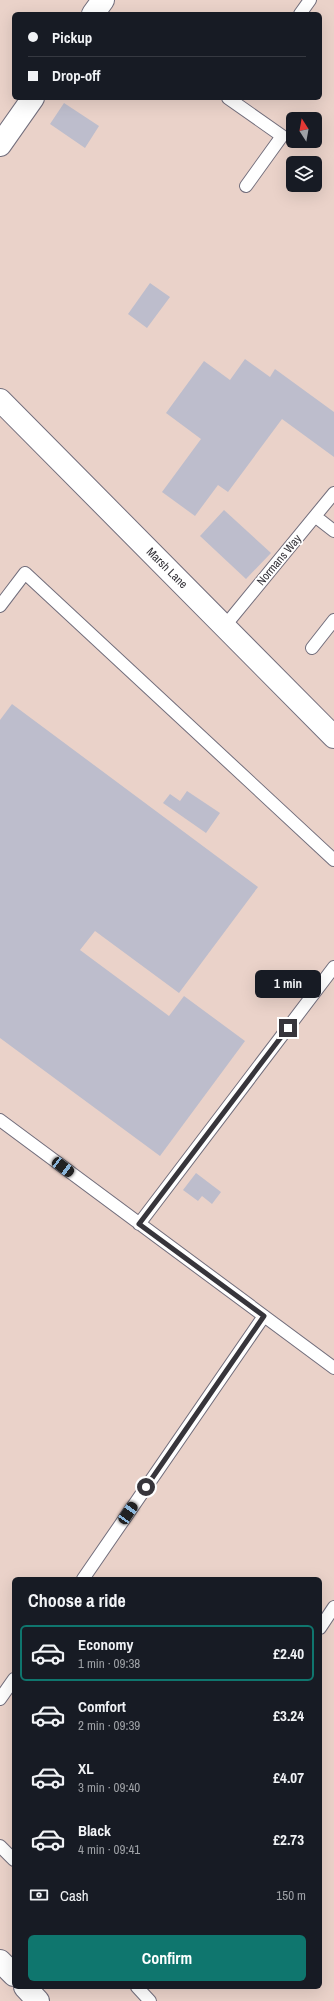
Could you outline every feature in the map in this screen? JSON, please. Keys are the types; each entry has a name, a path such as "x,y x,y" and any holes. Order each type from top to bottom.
{"street":[{"path":"0,145 32,100"},
{"name":"Marsh Lane","path":"0,400 334,737"},
{"path":"0,1961 12,1973"},
{"path":"27,1989 38,2001"}],"lane":[{"path":"301,12 310,0"},
{"path":"235,100 282,136 246,186"},
{"name":"Normans Way","path":"224,626 316,517 334,493"},
{"path":"316,517 334,531"},
{"path":"0,606 25,573 334,860"},
{"path":"312,648 334,620"},
{"path":"139,1224 334,967"},
{"path":"0,1120 334,1368"},
{"path":"84,1577 264,1316"},
{"path":"322,1625 334,1607"},
{"path":"0,1699 12,1682"},
{"path":"0,1846 12,1858"},
{"path":"140,1989 150,2001"}],"shaded area":[{"path":"0,0 334,0 334,2001 0,2001"}],"building":[{"path":"64,103 99,126 85,148 50,124"},
{"path":"150,283 170,297 147,328 128,314"},
{"path":"245,359 270,377 275,369 334,412 334,457 282,419 228,492 218,485 195,516 162,492 201,439 166,413 204,361 230,380"},
{"path":"224,510 271,553 246,579 200,536"},
{"path":"12,704 258,887 179,993 95,931 80,950 169,1016 184,996 245,1041 160,1156 0,1038 0,720"},
{"path":"187,791 220,813 206,833 163,803 170,794 180,801"},
{"path":"196,1173 221,1192 212,1204 202,1196 198,1201 183,1190"}],"route":[{"path":"146,1487 264,1316 139,1224 288,1028"}]}
